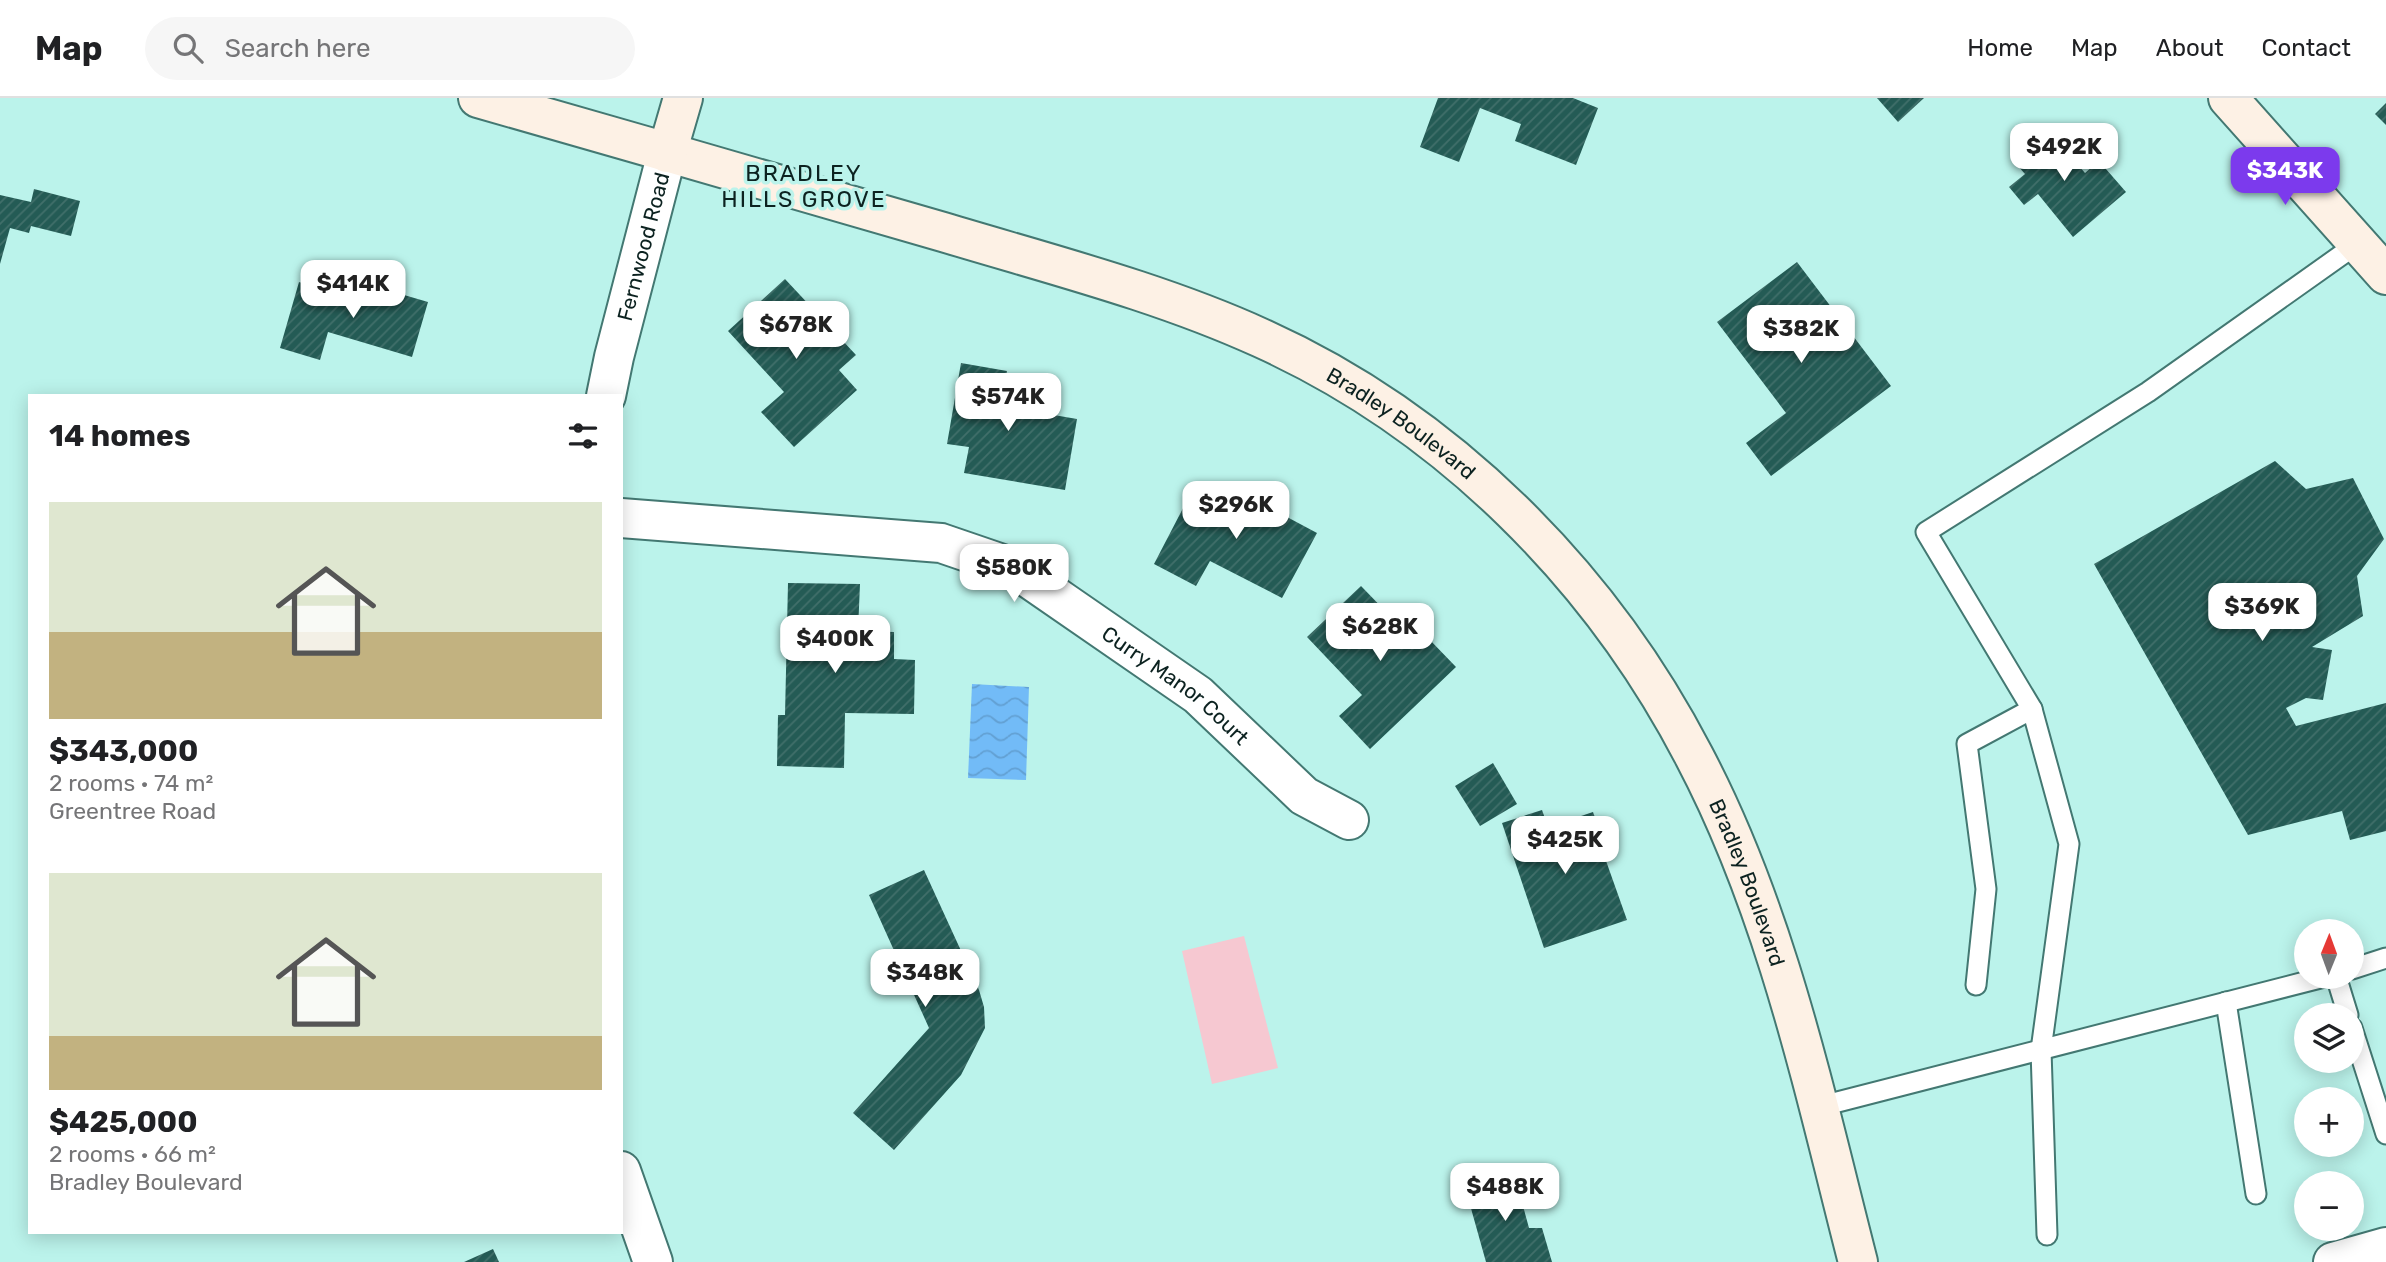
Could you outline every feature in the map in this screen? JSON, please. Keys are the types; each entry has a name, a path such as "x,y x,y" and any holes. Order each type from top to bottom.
{"main road":[{"name":"Bradley Boulevard","path":"478,98 1057,266 1161,300 1258,337 1321,367 1414,427 1465,468 1554,554 1600,609 1633,653 1693,753 1715,797 1763,917 1784,981 1858,1262"},
{"name":"Fernwood Road","path":"667,153 682,98"},
{"path":"2228,98 2386,275"}],"street":[{"name":"Fernwood Road","path":"607,394 667,153"},
{"name":"Curry Manor Court","path":"623,518 941,544 1014,568 1198,695 1304,796 1349,820"},
{"path":"623,1177 653,1262"},
{"path":"2333,1262 2386,1247"}],"lane":[{"path":"2047,1235 2041,1050 2068,844 2032,709 1926,532 2148,392 2357,244"},
{"path":"1976,985 1986,889 1967,744 2032,709"},
{"path":"2364,965 2386,958"},
{"path":"1818,1107 2294,985"},
{"path":"2226,1002 2256,1194"},
{"path":"2364,1065 2386,1134"}],"shaded area":[{"path":"1244,936 1278,1068 1212,1084 1182,951"}],"water":[{"path":"972,684 1029,687 1026,780 968,778"}],"building":[{"path":"1438,98 1573,98 1598,108 1576,165 1515,141 1521,124 1480,108 1459,162 1420,147"},
{"path":"1877,98 1924,98 1898,122"},
{"path":"2386,103 2386,125 2375,114"},
{"path":"2046,128 2085,173 2099,161 2126,192 2073,237 2038,194 2024,205 2009,187 2025,174 2011,158"},
{"path":"34,189 80,201 71,236 31,226 29,233 10,228 0,264 0,195 31,202"},
{"path":"1797,262 1891,386 1771,476 1746,443 1786,413 1717,322"},
{"path":"785,279 856,355 839,370 857,390 794,447 761,412 784,392 728,331"},
{"path":"299,282 358,299 363,283 428,302 412,357 328,332 320,360 280,348"},
{"path":"961,363 1007,371 1001,406 1077,419 1065,490 964,473 969,447 947,444"},
{"path":"2275,461 2306,489 2353,478 2384,539 2357,576 2363,616 2312,647 2332,650 2323,700 2306,698 2286,708 2296,726 2386,703 2386,831 2350,840 2342,811 2248,835 2094,564"},
{"path":"1227,485 1317,533 1282,598 1210,561 1196,586 1154,564 1193,489 1218,502"},
{"path":"788,583 860,584 858,631 894,632 894,659 915,660 914,714 845,713 844,768 777,766 778,715 785,715"},
{"path":"1361,586 1392,618 1401,610 1456,667 1370,749 1339,716 1362,695 1307,637"},
{"path":"1493,763 1517,804 1480,826 1455,786"},
{"path":"1542,810 1548,827 1593,812 1609,857 1605,858 1627,920 1544,948 1502,823"},
{"path":"924,870 979,990 984,1007 985,1028 961,1075 894,1150 853,1113 929,1028 869,895"},
{"path":"1514,1173 1529,1228 1542,1228 1552,1262 1486,1262 1465,1187"},
{"path":"493,1249 499,1262 464,1262"}],"district":[{"name":"BRADLEY HILLS GROVE","path":"804,186"}]}
